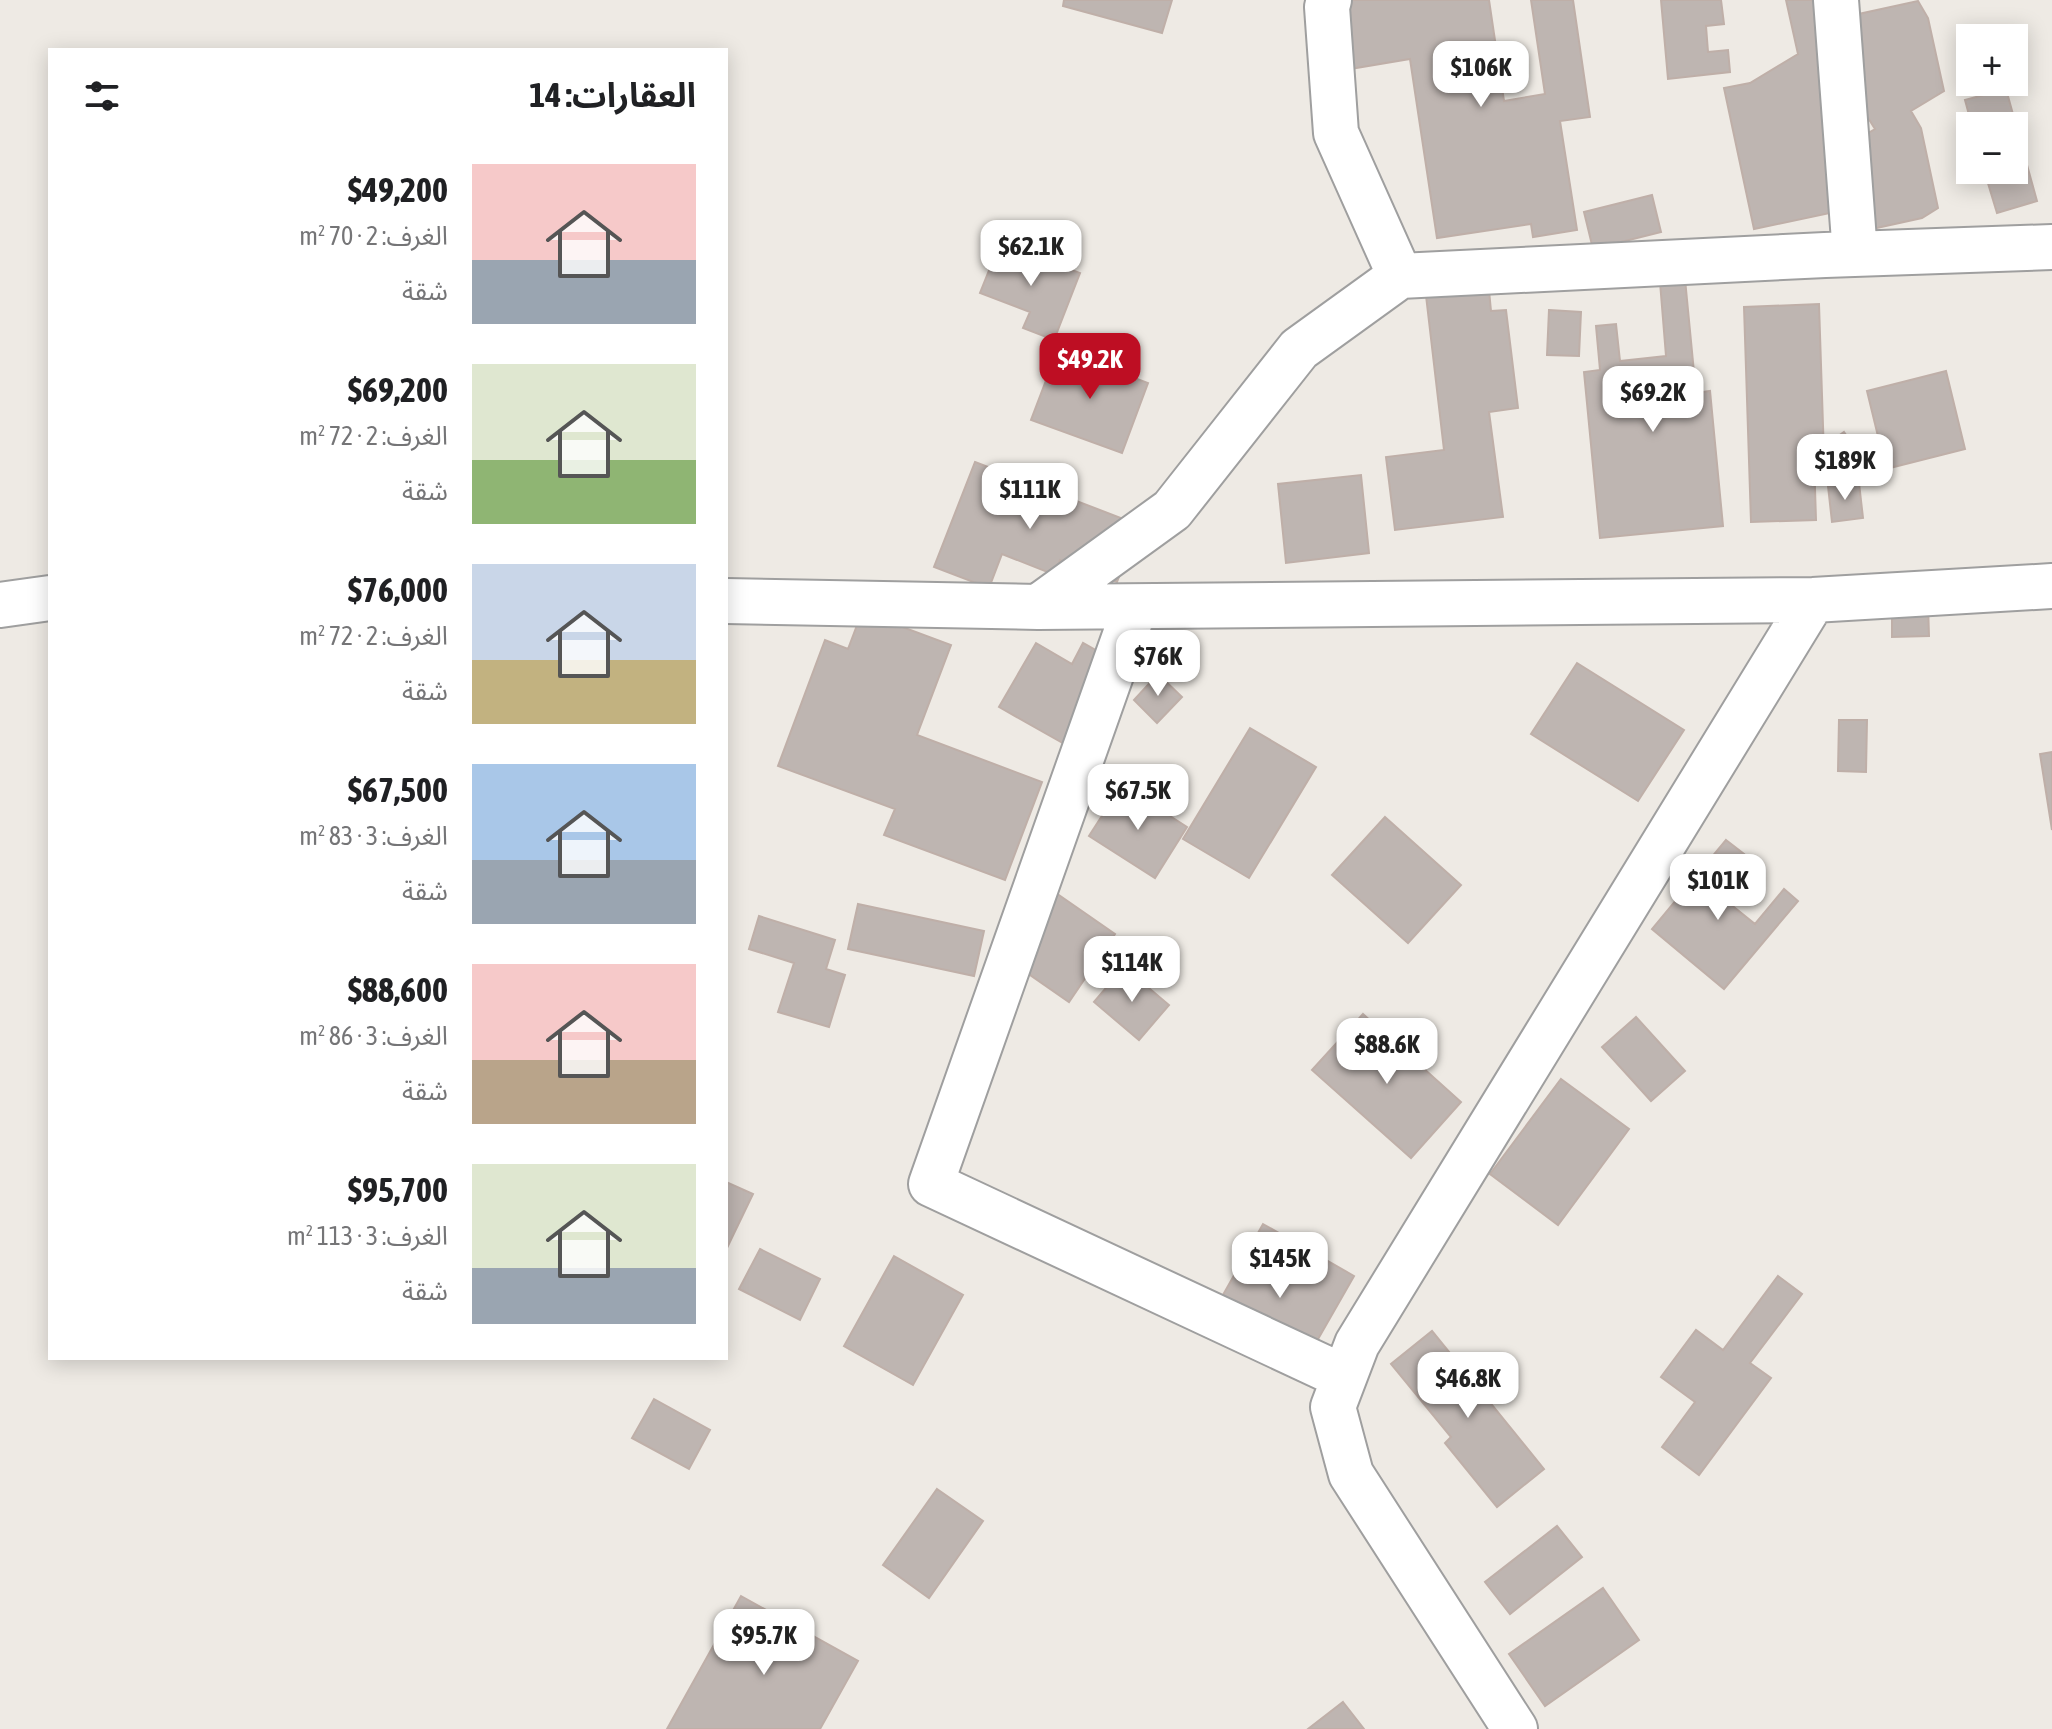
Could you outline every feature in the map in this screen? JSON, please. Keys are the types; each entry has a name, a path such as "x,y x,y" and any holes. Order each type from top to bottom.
{"street":[{"path":"1329,0 1336,133 1400,276"},
{"path":"1836,0 1855,254"},
{"path":"1038,607 1172,510 1299,349 1400,276 2052,247"},
{"path":"728,601 1135,607 1813,600 2052,586"},
{"path":"0,605 48,598"},
{"path":"1515,1729 1351,1474 1333,1407 1357,1344 1813,600"},
{"path":"1135,607 931,1184 1344,1377"}],"building":[{"path":"1064,0 1172,0 1162,33 1063,6"},
{"path":"1339,0 1489,0 1504,101 1545,94 1531,0 1573,0 1590,117 1560,121 1577,230 1533,237 1531,224 1437,238 1410,59 1350,69"},
{"path":"1661,0 1721,0 1724,24 1706,26 1708,52 1728,50 1730,72 1668,79"},
{"path":"1786,0 1812,0 1830,30 1854,15 1918,1 1928,18 1944,91 1911,111 1921,128 1938,208 1922,218 1872,229 1853,142 1875,129 1865,113 1849,72 1820,89 1844,210 1754,229 1724,88 1750,83 1798,54"},
{"path":"1980,96 2008,96 2012,112 1968,112 1965,100"},
{"path":"2028,168 2037,201 1997,213 1988,184 2028,184"},
{"path":"1652,195 1661,232 1593,249 1584,212"},
{"path":"1000,243 1080,273 1054,340 1023,328 1030,312 980,293"},
{"path":"1685,279 1696,393 1710,391 1723,526 1600,538 1584,372 1600,370 1596,326 1616,324 1620,361 1666,356 1660,282"},
{"path":"1488,280 1491,311 1506,310 1518,408 1489,412 1503,517 1395,530 1386,457 1444,450 1425,287"},
{"path":"1819,304 1824,456 1814,457 1816,520 1751,522 1744,307"},
{"path":"1549,310 1581,312 1579,356 1547,355"},
{"path":"1058,349 1148,383 1122,453 1031,420"},
{"path":"1946,371 1965,449 1886,469 1867,391"},
{"path":"1844,432 1862,457 1840,473 1822,448"},
{"path":"975,462 1139,525 1117,582 1060,560 1055,575 1002,554 989,588 934,567"},
{"path":"1361,475 1369,553 1286,563 1278,484"},
{"path":"1859,483 1863,518 1832,522 1828,486"},
{"path":"1928,605 1929,636 1892,637 1892,606"},
{"path":"862,612 951,645 917,735 1042,782 1005,880 884,835 895,809 778,766 825,640 848,649"},
{"path":"1036,643 1072,664 1083,643 1124,666 1075,750 999,707"},
{"path":"1577,663 1684,730 1638,801 1531,734"},
{"path":"1158,674 1182,697 1157,723 1134,700"},
{"path":"1839,720 1867,720 1866,772 1838,771"},
{"path":"1250,728 1316,767 1249,878 1183,839"},
{"path":"2052,752 2052,830 2040,754"},
{"path":"1122,785 1187,827 1155,878 1089,836"},
{"path":"1385,817 1461,885 1408,943 1332,875"},
{"path":"1726,840 1744,854 1714,891 1755,924 1784,889 1798,901 1724,989 1652,929"},
{"path":"1056,893 1115,934 1069,1002 1010,961"},
{"path":"858,904 984,931 974,976 848,949"},
{"path":"759,916 835,940 826,969 845,975 829,1027 778,1012 794,963 749,949"},
{"path":"1124,967 1169,1005 1139,1040 1094,1002"},
{"path":"1363,1014 1461,1102 1411,1158 1312,1070"},
{"path":"1636,1017 1685,1071 1651,1101 1602,1047"},
{"path":"1561,1079 1629,1129 1558,1225 1490,1174"},
{"path":"728,1183 753,1194 728,1246"},
{"path":"1263,1224 1354,1276 1297,1376 1206,1325"},
{"path":"760,1249 820,1279 800,1320 739,1289"},
{"path":"894,1256 963,1295 913,1385 844,1346"},
{"path":"1778,1276 1802,1294 1750,1363 1771,1378 1699,1475 1662,1447 1695,1402 1661,1377 1696,1330 1723,1350"},
{"path":"1432,1331 1544,1469 1497,1507 1445,1443 1451,1437 1391,1364"},
{"path":"654,1399 710,1430 689,1469 632,1438"},
{"path":"937,1489 983,1521 929,1598 883,1565"},
{"path":"1557,1526 1582,1557 1510,1614 1485,1582"},
{"path":"1603,1588 1639,1640 1545,1706 1509,1654"},
{"path":"741,1596 858,1661 820,1729 667,1729"},
{"path":"1343,1702 1364,1729 1308,1729"}]}
